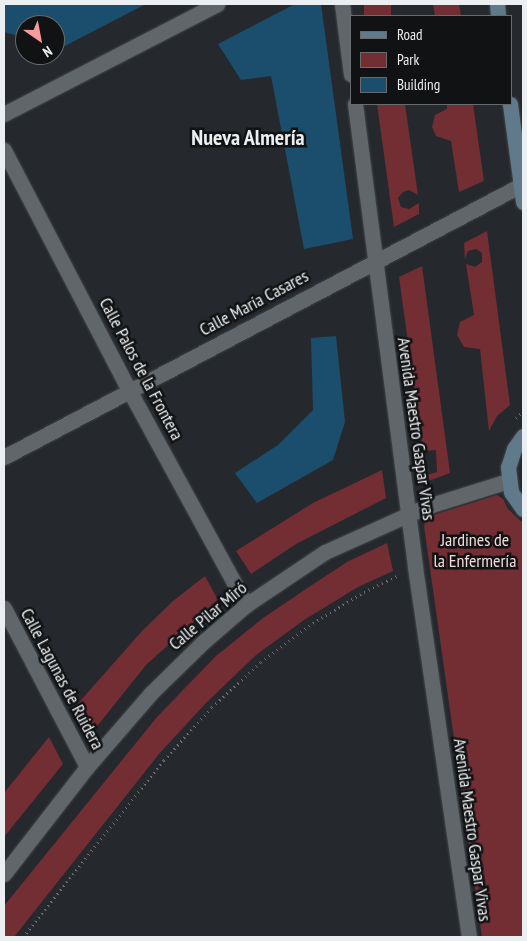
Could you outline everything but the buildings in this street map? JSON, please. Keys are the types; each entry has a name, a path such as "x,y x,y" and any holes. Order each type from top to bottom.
{"main road":[{"path":"510,105 523,202"},
{"path":"523,436 510,458 508,482 517,503 523,509"}],"street":[{"path":"4,114 217,4"},
{"path":"342,4 350,66"},
{"name":"Avenida Maestro Gaspar Vivas","path":"355,105 415,567 468,937"},
{"name":"Calle Palos de la Frontera","path":"4,150 129,390 246,605"},
{"name":"Calle María Casares","path":"4,457 522,185"},
{"name":"Calle Pilar Miró","path":"4,874 87,768 151,693 202,643 246,605 325,552 409,514 508,482"},
{"name":"Calle Lagunas de Ruidera","path":"4,608 87,768"}],"path":[{"path":"22,937 164,760 212,707 261,662 313,623 364,592 415,567"}],"green space":[{"path":"364,4 391,4 391,15 364,15"},
{"path":"433,4 459,4 461,15 435,15"},
{"path":"377,105 405,105 418,195 409,190 403,192 398,198 401,207 409,209 419,203 419,214 394,227"},
{"path":"447,105 473,105 484,181 459,192 451,141 436,136 432,127 435,115 447,109"},
{"path":"487,231 510,405 497,416 489,431 480,349 464,347 457,335 460,322 474,315 466,264 475,267 482,262 482,253 476,249 468,251 465,259 464,243"},
{"path":"422,266 450,473 426,482 427,475 437,472 436,450 423,451 399,277"},
{"path":"382,470 386,498 296,544 251,574 236,551 313,503"},
{"name":"Jardines de la Enfermería","path":"497,495 503,499 508,509 523,523 523,937 482,937 424,526 426,519 430,516"},
{"path":"387,543 393,571 358,587 304,620 256,655 205,704 159,754 14,937 4,937 4,906 157,717 216,656 263,618 309,587 347,562"},
{"path":"205,576 218,600 146,665 90,735 73,709 143,630 173,601"},
{"path":"49,737 63,764 4,837 4,793"}],"district":[{"name":"Nueva Almería","path":"248,138"}]}
